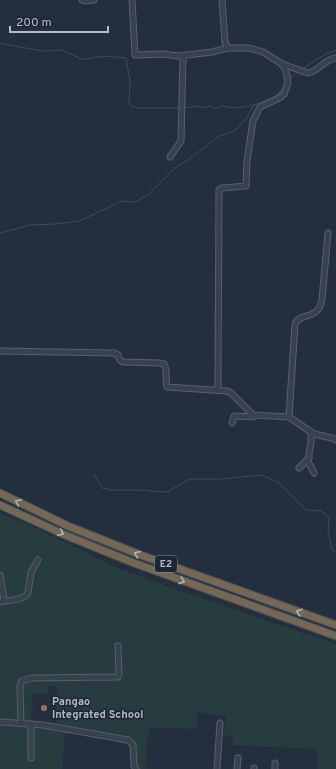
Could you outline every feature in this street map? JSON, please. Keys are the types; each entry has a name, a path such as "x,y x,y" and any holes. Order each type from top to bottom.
{"highway":[{"name":"E2","path":"0,493 68,526 138,554 336,625"},
{"name":"E2","path":"0,505 65,535 134,563 336,636"}],"street":[{"path":"82,0 94,0"},
{"path":"132,0 135,55 162,54 183,56 228,48 249,48 261,51 282,64 304,72 312,73 326,60 336,58"},
{"path":"222,0 225,42 228,48"},
{"path":"170,157 181,141 183,56"},
{"path":"218,390 219,190 222,188 246,186 254,118 262,105 273,101 284,94 288,80 282,64"},
{"path":"289,417 295,324 299,319 313,314 319,309 322,299 328,233"},
{"path":"0,351 114,353 123,362 164,364 166,367 167,387 218,390 231,393 253,415"},
{"path":"232,423 234,416 253,417 253,415 289,417 317,435 336,440"},
{"path":"311,432 309,464 314,473"},
{"path":"299,468 309,458"},
{"path":"0,575 2,601 23,598 28,593 32,569 38,560"},
{"path":"21,723 20,686 22,681 32,678 118,677 118,646"},
{"path":"0,722 31,724 128,740 133,745 134,766 136,769"},
{"path":"217,769 220,722"},
{"path":"31,724 31,758"},
{"path":"237,769 238,758"}],"green space":[{"path":"0,513 32,526 118,568 186,593 336,644 336,769 318,769 317,749 232,745 233,736 224,735 226,716 197,712 196,729 149,728 145,768 153,769 133,769 131,745 127,741 65,731 62,769 0,769","holes":["48,686 57,686 56,725 31,723 32,693 48,694"]}],"waterway":[{"path":"0,43 43,51 62,50 81,59 104,56 126,58 130,81 129,103 131,106 138,108 179,108"},
{"path":"302,69 324,55 336,50"},
{"path":"289,78 298,72"},
{"path":"184,108 198,106 203,108 209,106 215,108 224,106 244,107 261,103 274,97 280,92 286,82"},
{"path":"0,233 30,225 79,221 122,201 135,202 149,194 175,168 219,136 232,132 238,128 246,119 254,105"},
{"path":"94,475 102,488 111,490 167,492 190,479 221,479 262,475 279,483 306,510 321,511 329,518 328,530 332,550 336,552"}],"place":[{"name":"Pangao Integrated School","path":"44,708"}]}
